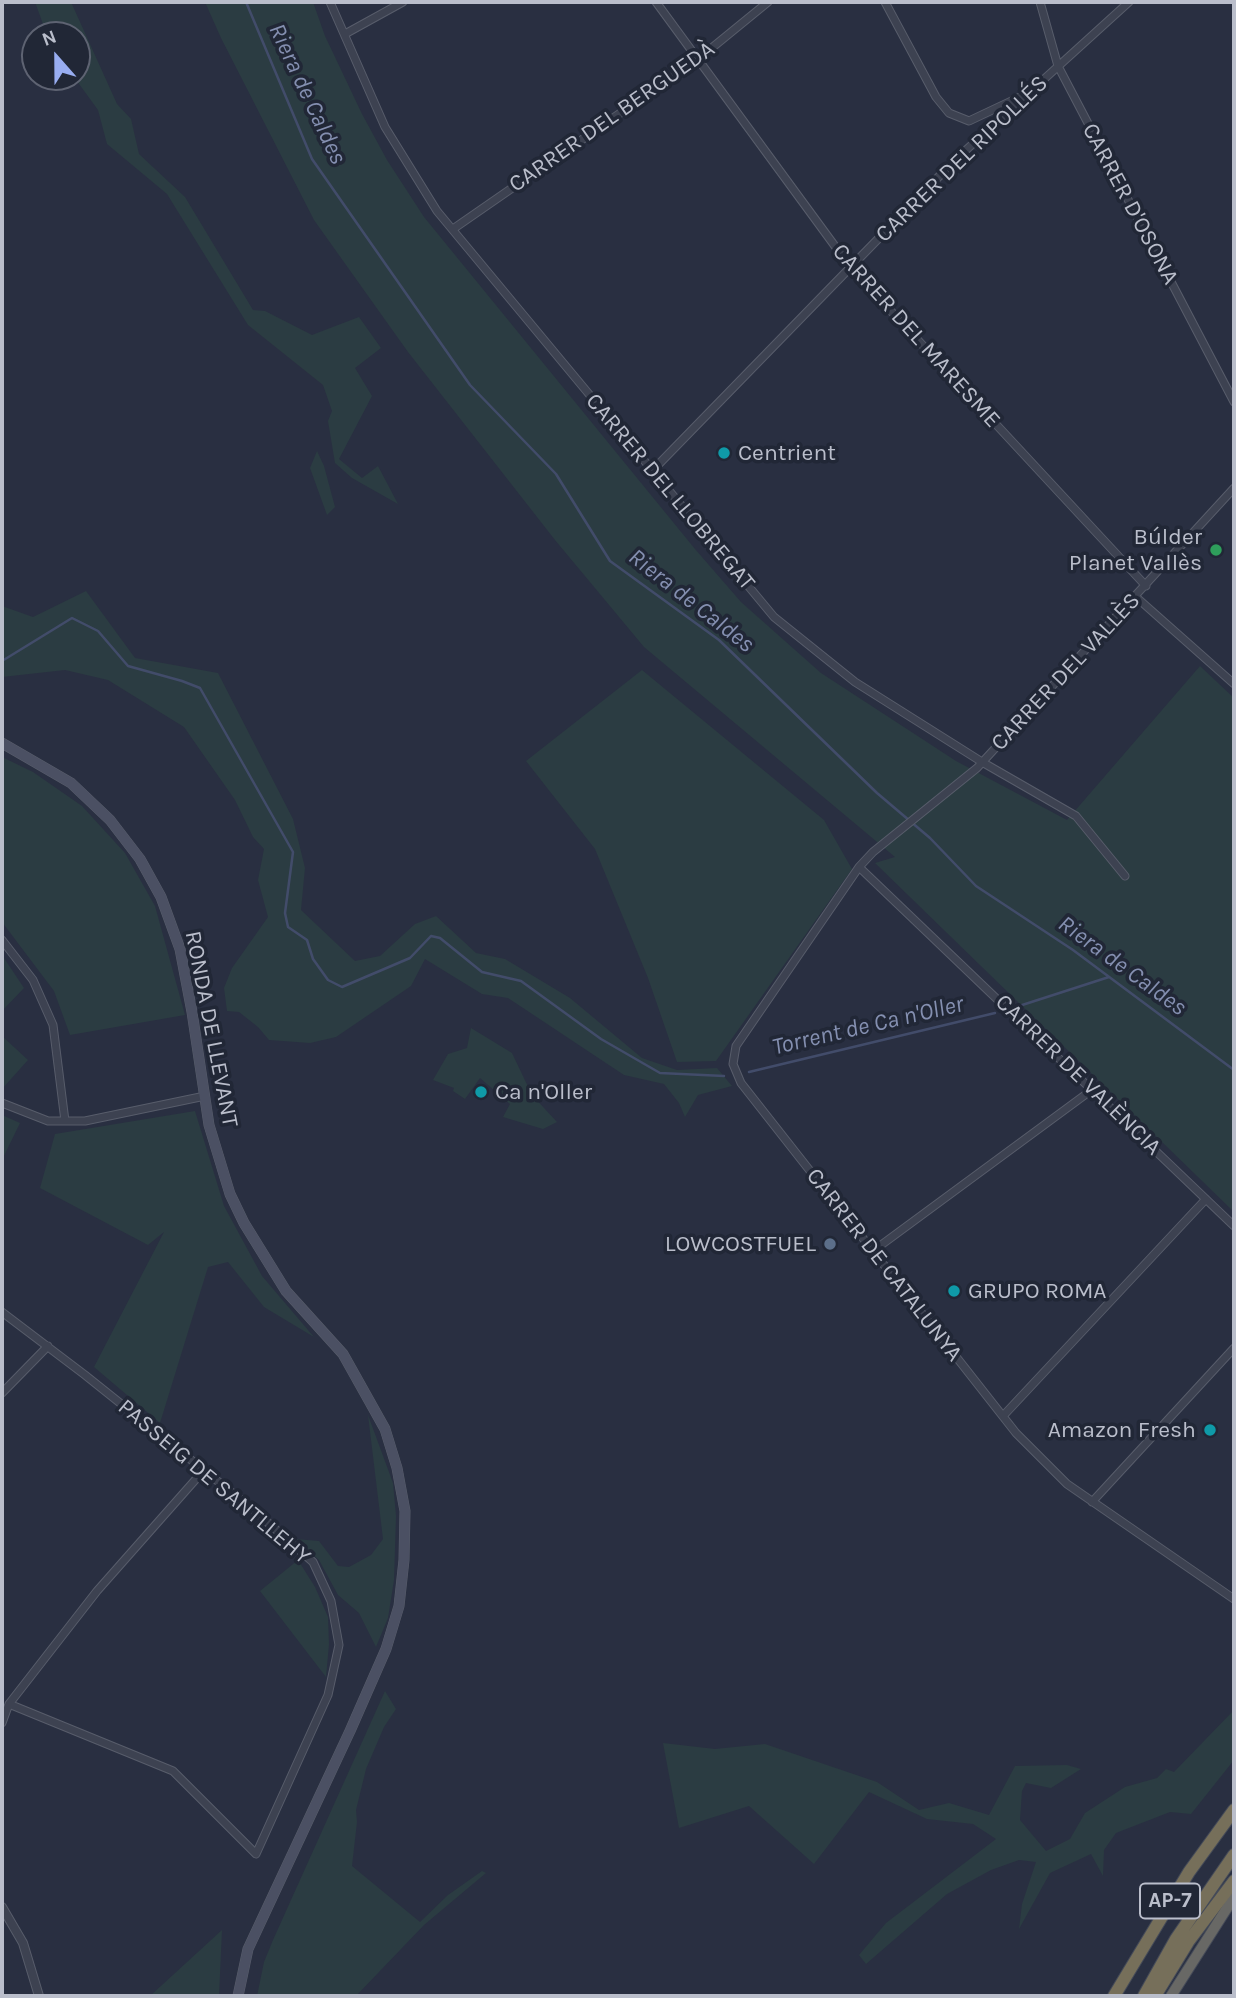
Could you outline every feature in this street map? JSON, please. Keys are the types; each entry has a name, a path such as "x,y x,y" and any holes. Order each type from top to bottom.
{"highway":[{"name":"AP-7","path":"1114,1996 1182,1882 1234,1811"},
{"name":"AP-7","path":"1144,1996 1176,1939 1234,1855"},
{"path":"1155,1996 1188,1942 1234,1881"},
{"path":"1171,1996 1234,1897"}],"main road":[{"name":"RONDA DE LLEVANT","path":"2,743 71,783 110,820 140,859 161,897 180,949 209,1125 230,1194 244,1223 286,1291 343,1354 385,1429 397,1468 405,1511 404,1548 399,1605 386,1649 248,1949 238,1996"}],"street":[{"name":"CARRER DEL LLOBREGAT","path":"330,2 384,127 437,211 774,617 855,682 982,762 1076,816 1125,876"},
{"path":"345,34 403,2"},
{"name":"CARRER DEL MARESME","path":"656,2 851,268 1146,586"},
{"name":"CARRER DEL BERGUEDÀ","path":"453,229 697,60 768,2"},
{"path":"885,2 936,97 949,113 969,121 1032,91"},
{"name":"CARRER D'OSONA","path":"1040,2 1058,66 1234,401"},
{"name":"CARRER DEL RIPOLLÉS","path":"653,470 954,160 1129,2"},
{"name":"CARRER DEL VALLÈS","path":"942,798 982,762 1234,488"},
{"path":"1136,597 1234,684"},
{"name":"CARRER DE CATALUNYA","path":"942,798 873,852 859,867 736,1046 733,1064 741,1083 873,1251 1003,1416 1053,1471 1092,1502 1234,1599"},
{"name":"CARRER DE VALÈNCIA","path":"859,867 1234,1226"},
{"path":"2,940 33,980 53,1025 65,1121"},
{"path":"873,1251 1093,1089"},
{"path":"2,1103 48,1121 85,1121 205,1096"},
{"path":"1003,1416 1206,1199"},
{"name":"PASSEIG DE SANTLLEHY","path":"2,1312 204,1470 313,1562 331,1601 339,1645 328,1695 256,1854 173,1771 9,1704"},
{"path":"2,1393 48,1346"},
{"path":"1092,1502 1234,1348"},
{"path":"3,1718 9,1704 97,1591 204,1470"},
{"path":"2,1907 23,1943 39,1996"}],"shaded area":[{"path":"35,2 71,2 80,21 42,21"},
{"path":"205,2 313,2 325,36 362,114 387,160 424,217 741,602 821,673 956,761 1067,820 1200,666 1234,698 1234,1212 875,863 895,857 644,647 555,540 408,352 314,220"},
{"path":"91,46 117,104 131,119 139,154 185,197 253,310 265,311 312,335 359,317 381,348 355,368 372,396 339,459 362,478 378,466 398,504 352,478 335,463 328,421 332,411 323,385 248,325 167,194 107,144 98,110 84,91 91,91"},
{"path":"317,451 335,507 327,515 310,468"},
{"path":"86,591 135,658 218,673 293,819 305,868 301,910 355,961 380,956 415,924 436,916 476,953 505,959 570,998 642,1058 677,1070 717,1068 732,1086 698,1095 685,1117 679,1103 664,1084 624,1075 508,998 482,994 425,959 411,986 336,1037 310,1043 269,1040 239,1012 227,1011 224,988 232,968 268,917 258,880 264,849 253,837 235,800 184,727 108,680 65,670 2,677 2,606 33,617"},
{"path":"642,670 824,820 852,869 716,1061 677,1062 648,978 595,849 526,761"},
{"path":"2,757 33,772 82,806 125,853 155,906 185,1015 70,1035 54,991 2,922"},
{"path":"2,955 24,988 2,1011"},
{"path":"471,1028 512,1053 532,1095 557,1122 543,1129 503,1117 510,1104 480,1078 465,1099 453,1091 454,1088 433,1080 448,1054 467,1048"},
{"path":"2,1036 28,1060 2,1089"},
{"path":"195,1111 224,1206 262,1276 314,1337 264,1307 228,1262 208,1267 160,1423 94,1367 164,1232 148,1245 40,1188 55,1134"},
{"path":"2,1115 20,1123 2,1160"},
{"path":"368,1415 393,1483 396,1516 394,1580 388,1618 376,1647 359,1613 338,1595 319,1560 296,1539 319,1541 338,1566 349,1567 371,1555 383,1539"},
{"path":"298,1560 315,1587 328,1617 326,1677 260,1591"},
{"path":"385,1691 396,1709 384,1727 366,1769 356,1810 352,1866 420,1922 448,1895 482,1871 486,1873 424,1925 356,1996 257,1996 264,1962 273,1940"},
{"path":"1234,1710 1234,1760 1191,1814 1170,1812 1116,1833 1104,1850 1103,1876 1091,1854 1050,1873 1019,1929 1022,1904 1036,1862 1019,1860 991,1870 947,1894 866,1964 859,1955 886,1923 996,1839 973,1824 927,1819 869,1792 814,1864 749,1806 679,1828 663,1743 715,1749 765,1744 877,1782 919,1810 949,1803 989,1815 1015,1766 1067,1765 1081,1769 1051,1788 1026,1783 1022,1791 1020,1820 1046,1851 1070,1839 1085,1813 1125,1787 1157,1778 1166,1769 1174,1772"},
{"path":"222,1930 219,1996 150,1996"}],"waterway":[{"name":"Riera de Caldes","path":"246,2 312,159 470,385 556,474 610,561 719,640 877,793 930,838 976,886 1073,950 1234,1070"},
{"name":"Torrent de Ca n'Oller","path":"2,661 72,618 98,631 128,666 200,688 293,852 285,913 288,927 307,940 313,959 328,980 342,987 410,958 431,936 440,938 482,972 521,981 601,1039 660,1073 724,1076"},
{"name":"Torrent de Ca n'Oller","path":"1016,1007 1109,977"},
{"name":"Torrent de Ca n'Oller","path":"749,1072 995,1013"}],"place":[{"name":"Centrient","path":"724,453"},
{"name":"Búlder Planet Vallès","path":"1216,550"},
{"name":"Ca n'Oller","path":"481,1092"},
{"name":"LOWCOSTFUEL","path":"830,1244"},
{"name":"GRUPO ROMA","path":"954,1291"},
{"name":"Amazon Fresh","path":"1210,1430"}]}
